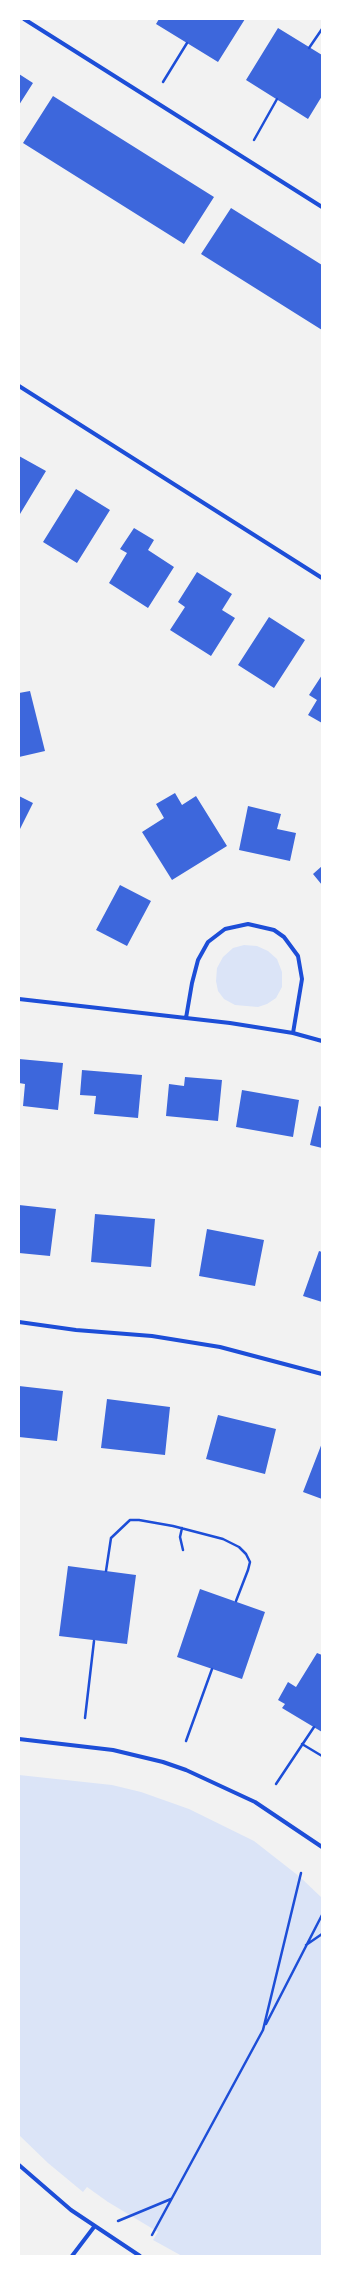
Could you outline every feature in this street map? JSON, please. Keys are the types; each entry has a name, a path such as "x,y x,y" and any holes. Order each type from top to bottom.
{"street":[{"path":"24,19 322,207"},
{"path":"19,386 322,578"},
{"path":"186,1018 192,983 198,960 208,942 225,929 248,924 274,930 284,936 298,956 302,979 293,1033"},
{"path":"19,998 186,1018 293,1033 322,1041"},
{"path":"19,1322 76,1330 152,1336 220,1347 322,1374"},
{"path":"19,1739 113,1750 163,1762 186,1770 255,1802 322,1847"},
{"path":"19,2165 61,2202 94,2227 140,2256"},
{"path":"72,2256 94,2227"}],"path":[{"path":"309,48 322,29"},
{"path":"163,82 187,43"},
{"path":"254,140 277,100"},
{"path":"106,1571 111,1538 130,1520 139,1520 182,1528 223,1539 238,1547 246,1554 250,1562 236,1601"},
{"path":"182,1528 180,1537 183,1550"},
{"path":"85,1718 94,1641"},
{"path":"186,1741 212,1669"},
{"path":"276,1784 314,1727"},
{"path":"302,1744 322,1756"},
{"path":"263,2030 301,1873"},
{"path":"152,2236 263,2030 322,1915"},
{"path":"306,1945 322,1934"},
{"path":"238,2074 242,2077"},
{"path":"125,2219 171,2199"}],"shaded area":[{"path":"244,945 257,946 268,951 277,959 282,972 282,987 276,998 267,1004 258,1007 235,1005 224,999 218,991 216,981 217,968 223,957 233,948"},
{"path":"19,1775 112,1785 141,1792 189,1809 254,1841 300,1877 322,1898 322,2256 182,2256 153,2240 158,2232 108,2202 87,2187 83,2192 48,2163 19,2135"}],"building":[{"path":"159,19 245,19 218,62 156,24"},
{"path":"278,28 322,55 322,96 308,119 246,80"},
{"path":"19,74 33,83 19,105"},
{"path":"53,96 214,197 184,244 23,143"},
{"path":"231,208 322,265 322,330 201,254"},
{"path":"19,456 46,471 20,514 19,513"},
{"path":"76,489 110,510 77,563 43,542"},
{"path":"134,528 154,540 148,550 174,567 148,608 109,583 127,553 120,549"},
{"path":"197,572 232,594 222,610 235,618 211,656 170,630 185,607 178,602"},
{"path":"269,617 305,640 274,688 238,665"},
{"path":"322,675 322,723 308,715 317,700 309,695"},
{"path":"30,691 45,751 19,757 19,693"},
{"path":"175,793 182,805 196,796 227,846 172,880 142,832 164,818 156,804"},
{"path":"19,796 33,803 19,831"},
{"path":"248,806 281,814 277,829 296,833 290,861 239,850"},
{"path":"322,866 322,885 313,874"},
{"path":"120,885 151,901 127,946 96,930"},
{"path":"19,1059 63,1063 58,1110 23,1106 25,1084 19,1083"},
{"path":"82,1070 142,1075 138,1118 94,1114 96,1096 80,1095"},
{"path":"185,1077 222,1080 218,1121 166,1116 169,1084 184,1086"},
{"path":"242,1090 299,1100 293,1137 236,1127"},
{"path":"319,1106 322,1107 322,1148 310,1145"},
{"path":"19,1205 56,1209 50,1256 19,1253"},
{"path":"95,1214 155,1219 151,1267 91,1262"},
{"path":"207,1229 264,1240 255,1286 199,1276"},
{"path":"319,1251 322,1252 322,1302 303,1296"},
{"path":"19,1386 63,1391 57,1441 19,1437"},
{"path":"107,1399 170,1407 165,1455 101,1448"},
{"path":"218,1415 276,1429 265,1474 206,1459"},
{"path":"322,1443 322,1499 303,1492"},
{"path":"68,1566 136,1575 127,1644 59,1636"},
{"path":"200,1589 265,1612 242,1679 177,1657"},
{"path":"317,1653 322,1655 322,1732 282,1708 285,1704 278,1700 288,1682 296,1687"}]}
